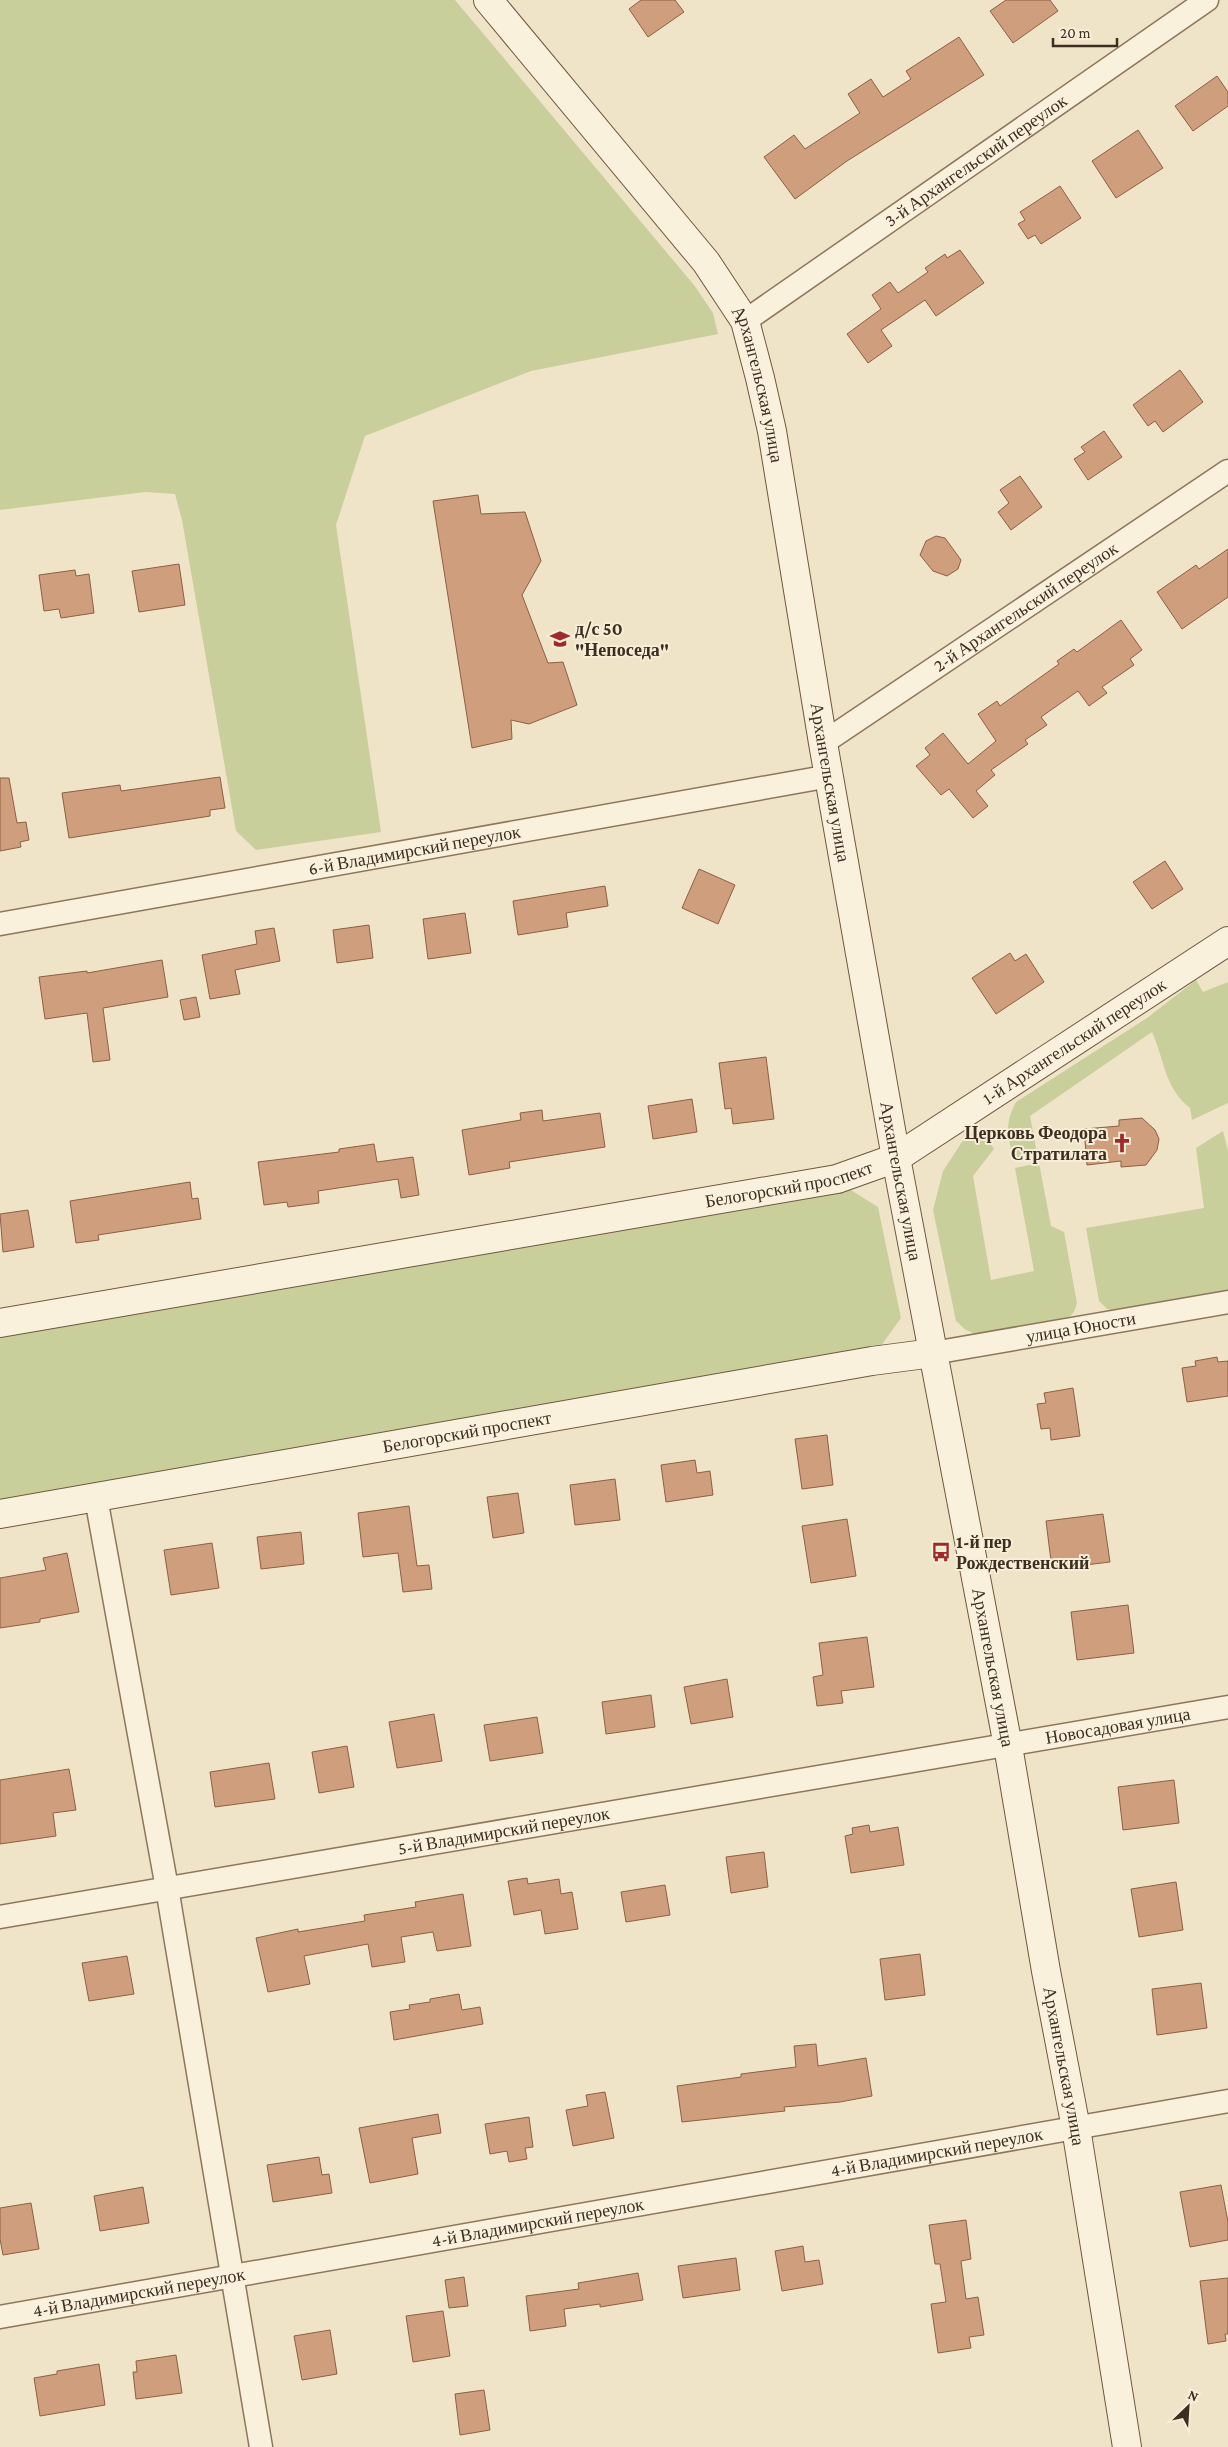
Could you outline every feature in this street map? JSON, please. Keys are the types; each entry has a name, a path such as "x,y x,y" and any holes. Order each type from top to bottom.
{"street":[{"name":"3-й Архангельский переулок","path":"745,321 1207,0"},
{"name":"Архангельская улица","path":"493,2 701,255 745,321 772,431 823,743 896,1158 1008,1746 1046,1971 1076,2128 1128,2447"},
{"name":"2-й Архангельский переулок","path":"823,743 1228,471"},
{"name":"6-й Владимирский переулок","path":"0,924 830,776"},
{"name":"1-й Архангельский переулок","path":"896,1158 1228,941"},
{"name":"Белогорский проспект","path":"0,1323 837,1179 896,1158"},
{"name":"улица Юности","path":"933,1353 1228,1302"},
{"name":"Белогорский проспект","path":"0,1514 872,1361 933,1353"},
{"path":"96,1498 167,1888 261,2447"},
{"name":"Новосадовая улица","path":"1008,1746 1228,1707"},
{"name":"5-й Владимирский переулок","path":"0,1917 1008,1746"},
{"name":"4-й Владимирский переулок","path":"0,2317 1228,2102"}],"green space":[{"path":"0,0 455,0 694,285 713,313 718,334 531,371 365,436 336,525 381,832 256,850 236,831 182,520 175,494 145,492 0,510"},
{"path":"1196,980 1203,992 1228,982 1228,1103 1192,1120 1190,1108 1181,1100 1170,1082 1152,1032 1030,1116 1037,1153 1013,1158 1008,1123 1016,1102 1147,1018"},
{"path":"1223,1131 1228,1151 1228,1292 1118,1312 1107,1309 1099,1301 1086,1228 1204,1208 1196,1148"},
{"path":"972,1133 988,1139 994,1149 973,1176 991,1280 1034,1271 1015,1168 1039,1163 1051,1226 1064,1232 1077,1303 1074,1312 1065,1322 978,1335 966,1330 956,1321 933,1210 943,1171 962,1142"},
{"path":"846,1187 878,1207 901,1318 878,1350 0,1501 0,1331"}],"building":[{"path":"641,0 675,0 684,12 648,37 629,9"},
{"path":"1006,0 1050,0 1058,11 1013,43 990,11"},
{"path":"959,37 984,75 847,161 795,199 764,157 794,135 805,149 860,113 848,94 871,79 883,97 911,79 906,71"},
{"path":"1217,76 1228,92 1228,106 1193,131 1175,106"},
{"path":"1138,130 1163,168 1116,198 1092,161"},
{"path":"1060,186 1081,218 1041,244 1035,235 1028,239 1018,224 1025,220 1020,212"},
{"path":"960,250 984,283 936,316 925,300 881,330 892,346 868,363 847,334 881,309 872,295 890,282 898,293 928,272 925,268 945,254 947,258"},
{"path":"1180,370 1203,402 1163,432 1155,421 1148,426 1133,405"},
{"path":"1104,431 1122,457 1088,480 1074,459 1085,452 1081,447"},
{"path":"1020,476 1042,507 1011,530 998,512 1009,503 1000,490"},
{"path":"478,495 481,514 525,512 541,561 522,595 548,663 563,662 577,705 529,724 511,720 512,739 472,748 433,501"},
{"path":"936,536 945,538 961,560 958,569 947,576 933,571 920,555 926,541"},
{"path":"1228,549 1228,597 1182,629 1157,592 1196,565 1199,569"},
{"path":"179,564 185,605 139,612 132,571"},
{"path":"75,570 76,576 89,574 94,613 61,618 59,609 44,611 39,575"},
{"path":"1121,620 1142,650 1130,659 1134,665 1102,687 1107,693 1089,706 1078,691 1041,717 1047,725 1025,740 1028,744 991,770 995,775 976,791 988,806 973,818 949,789 941,795 916,766 930,755 925,748 943,733 968,764 996,741 978,714 997,701 1000,706 1059,664 1057,661 1074,649 1077,652"},
{"path":"220,777 225,808 210,810 210,816 69,838 62,793 120,785 121,791"},
{"path":"0,778 9,778 17,823 26,822 29,840 20,842 21,847 0,851"},
{"path":"1165,861 1183,889 1152,909 1133,882"},
{"path":"699,869 735,885 718,924 682,908"},
{"path":"605,886 608,906 566,913 568,927 518,935 513,901"},
{"path":"465,913 471,953 428,959 423,919"},
{"path":"369,925 373,958 337,963 333,930"},
{"path":"274,928 280,961 235,970 240,994 210,999 202,955 257,944 255,931"},
{"path":"1010,953 1015,961 1026,954 1044,982 996,1014 972,978"},
{"path":"162,960 168,997 103,1008 110,1060 93,1062 87,1013 45,1019 39,977 87,971 87,973"},
{"path":"196,997 200,1017 184,1020 180,1000"},
{"path":"766,1057 774,1119 733,1124 731,1108 725,1109 719,1063"},
{"path":"692,1099 697,1132 653,1139 648,1106"},
{"path":"542,1110 543,1121 600,1113 605,1147 509,1162 510,1168 469,1175 462,1130 521,1120 520,1113"},
{"name":"Церковь Феодора Стратилата","path":"1142,1118 1155,1130 1159,1139 1157,1150 1146,1165 1121,1167 1121,1161 1087,1165 1084,1129 1119,1126 1119,1120"},
{"path":"374,1144 377,1162 413,1157 419,1195 401,1198 398,1179 318,1191 319,1203 288,1207 287,1202 264,1205 258,1162 339,1152 339,1149"},
{"path":"190,1182 192,1199 198,1198 201,1219 98,1235 99,1240 76,1243 70,1201"},
{"path":"28,1210 34,1247 3,1252 0,1214"},
{"path":"1217,1357 1218,1362 1228,1361 1228,1396 1187,1402 1182,1368 1196,1366 1195,1361"},
{"path":"1073,1388 1080,1436 1051,1440 1050,1428 1041,1429 1037,1404 1046,1403 1044,1393"},
{"path":"827,1435 833,1485 802,1489 795,1439"},
{"path":"695,1460 697,1473 710,1471 713,1495 666,1502 661,1465"},
{"path":"615,1479 620,1520 575,1525 570,1485"},
{"path":"518,1493 524,1533 493,1538 487,1497"},
{"path":"409,1506 417,1566 429,1565 432,1589 403,1592 398,1553 363,1557 358,1513"},
{"path":"1103,1514 1110,1562 1052,1569 1046,1521"},
{"path":"847,1519 856,1576 811,1583 802,1526"},
{"path":"301,1532 304,1564 261,1569 257,1537"},
{"path":"212,1543 219,1588 171,1595 164,1550"},
{"path":"67,1553 79,1612 40,1619 40,1622 0,1628 0,1578 46,1570 43,1558"},
{"path":"1128,1605 1134,1653 1077,1660 1071,1612"},
{"path":"867,1637 874,1687 841,1691 843,1703 817,1706 813,1677 823,1675 819,1643"},
{"path":"727,1679 733,1717 691,1724 684,1687"},
{"path":"651,1695 655,1727 606,1734 602,1702"},
{"path":"434,1714 442,1761 397,1768 389,1722"},
{"path":"537,1717 543,1753 490,1761 484,1725"},
{"path":"347,1746 354,1787 319,1793 312,1752"},
{"path":"269,1763 275,1799 215,1807 210,1772"},
{"path":"69,1769 76,1810 53,1813 56,1836 0,1844 0,1780"},
{"path":"1174,1780 1179,1823 1123,1830 1118,1787"},
{"path":"869,1825 870,1832 898,1827 904,1865 851,1873 845,1836 853,1834 852,1828"},
{"path":"764,1852 768,1887 731,1893 726,1857"},
{"path":"527,1878 528,1884 559,1879 561,1894 572,1892 578,1929 545,1934 541,1910 514,1915 508,1881"},
{"path":"1176,1882 1183,1930 1139,1937 1131,1889"},
{"path":"665,1885 670,1915 626,1922 621,1892"},
{"path":"463,1894 471,1946 437,1951 433,1932 401,1937 405,1962 372,1967 368,1944 304,1956 310,1984 268,1992 256,1938 298,1929 298,1932 365,1921 364,1915 416,1907 415,1902"},
{"path":"920,1954 925,1995 885,2000 880,1959"},
{"path":"127,1956 134,1994 89,2001 82,1963"},
{"path":"1201,1983 1207,2028 1157,2035 1152,1989"},
{"path":"459,1994 462,2010 480,2007 483,2024 394,2040 390,2012 410,2009 409,2005 430,2002 430,1999"},
{"path":"816,2044 818,2066 866,2058 872,2096 840,2102 784,2107 785,2111 682,2122 677,2086 741,2077 741,2074 796,2067 794,2046"},
{"path":"605,2092 614,2138 573,2146 566,2110 588,2106 586,2095"},
{"path":"438,2114 441,2133 412,2138 418,2174 370,2183 359,2128"},
{"path":"529,2117 533,2147 525,2148 527,2159 509,2162 507,2151 490,2154 485,2124"},
{"path":"319,2157 322,2175 329,2174 332,2193 273,2202 267,2165"},
{"path":"1221,2185 1228,2222 1228,2240 1190,2247 1180,2192"},
{"path":"143,2187 149,2223 100,2231 94,2196"},
{"path":"31,2203 39,2249 3,2255 0,2239 0,2208"},
{"path":"966,2220 971,2259 961,2261 966,2299 978,2297 984,2335 969,2337 971,2348 938,2353 931,2304 946,2302 940,2264 935,2264 929,2225"},
{"path":"803,2246 805,2262 819,2260 823,2284 782,2291 775,2251"},
{"path":"736,2258 740,2290 683,2298 678,2266"},
{"path":"638,2273 643,2300 600,2307 600,2304 564,2309 566,2326 530,2331 526,2296 579,2289 578,2283"},
{"path":"464,2277 468,2306 449,2308 445,2280"},
{"path":"1228,2278 1228,2334 1225,2334 1226,2341 1208,2344 1200,2281"},
{"path":"443,2311 450,2356 413,2362 406,2316"},
{"path":"330,2330 337,2374 302,2380 294,2336"},
{"path":"176,2355 182,2393 136,2399 133,2372 137,2372 136,2361"},
{"path":"99,2364 105,2405 40,2416 34,2378 57,2374 57,2371"},
{"path":"484,2390 490,2430 460,2435 455,2394"}],"place":[{"name":"д/с 50 \"Непоседа\"","path":"560,639"},
{"name":"Церковь Феодора Стратилата","path":"1122,1143"},
{"name":"1-й пер Рождественский","path":"941,1552"}]}
